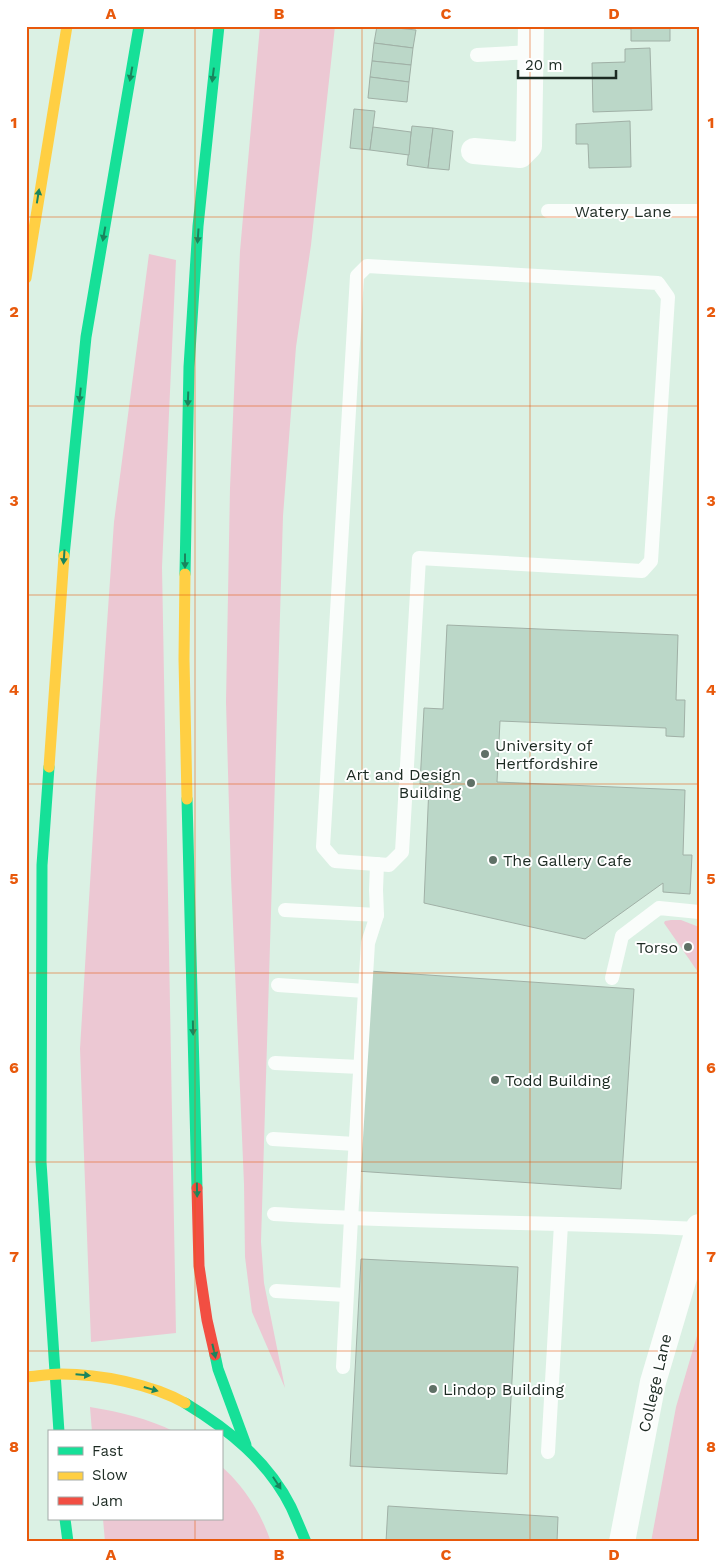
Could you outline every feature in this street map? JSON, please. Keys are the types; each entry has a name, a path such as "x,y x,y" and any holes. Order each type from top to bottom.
{"highway":[{"path":"26,278 36,206 67,26"},
{"path":"58,1430 41,1162 42,865 66,534 86,337 140,26"},
{"path":"219,26 198,226 190,358 185,514 184,659 199,1266 207,1320 218,1369 246,1445"},
{"path":"26,1377 67,1374 104,1377 157,1391 199,1410 224,1426 246,1445 276,1480 299,1519 306,1542"},
{"path":"65,1520 68,1542"}],"street":[{"path":"474,151 520,155 529,146 531,26"},
{"name":"College Lane","path":"622,1542 653,1382 698,1228"}],"lane":[{"path":"477,55 532,52"},
{"name":"Watery Lane","path":"548,212 699,212"},
{"path":"367,266 658,283 668,297 651,561 642,571 419,558 402,852 389,865 377,864 335,861 323,847 357,276 367,266"},
{"path":"344,1367 350,1219 368,943 377,915 377,864"},
{"path":"612,978 622,936 659,908 699,912"},
{"path":"285,910 377,915"},
{"path":"278,985 365,991"},
{"path":"275,1063 360,1067"},
{"path":"273,1139 355,1144"},
{"path":"274,1214 350,1219 698,1228"},
{"path":"548,1452 561,1224"},
{"path":"276,1291 346,1295"}],"shaded area":[{"path":"260,26 335,26 311,245 296,347 283,516 261,1242 264,1283 285,1388 252,1312 245,1257 226,702 230,488 240,251"},
{"path":"149,254 176,260 162,567 176,1333 91,1342 80,1049 114,522"},
{"path":"671,920 681,920 699,927 698,972 664,923"},
{"path":"699,1329 699,1542 651,1542 676,1407"},
{"path":"90,1407 133,1416 170,1430 92,1430"},
{"path":"222,1467 237,1482 251,1501 271,1542 105,1542 103,1520 222,1520"}],"building":[{"path":"377,26 416,30 413,48 374,43"},
{"path":"620,26 670,26 670,41 631,41 631,29 620,29"},
{"path":"374,43 413,48 411,65 372,61"},
{"path":"650,48 652,110 593,112 592,63 625,62 625,49"},
{"path":"372,61 411,65 409,82 370,77"},
{"path":"370,77 409,82 407,102 368,98"},
{"path":"354,109 375,111 370,150 350,148"},
{"path":"630,121 631,167 589,168 588,144 576,144 576,124"},
{"path":"412,126 433,128 428,168 407,165"},
{"path":"373,127 411,132 409,155 370,150"},
{"path":"433,128 453,131 449,170 428,168"},
{"name":"Art and Design Building","path":"447,625 678,635 676,700 685,700 684,737 666,736 666,728 500,721 497,782 685,790 683,855 692,855 690,894 663,892 663,883 585,939 424,903 429,785 420,784 424,708 443,709"},
{"name":"Todd Building","path":"369,971 634,989 621,1189 356,1171"},
{"name":"Lindop Building","path":"361,1259 518,1267 507,1474 350,1466"},
{"path":"388,1506 558,1517 557,1542 386,1542"}],"traffic: fast":[{"path":"64,556 86,337 139,26"},
{"path":"185,574 189,367 198,226 219,26"},
{"path":"49,767 42,865 41,1162 59,1430"},
{"path":"187,799 197,1188"},
{"path":"215,1355 218,1369 246,1445"},
{"path":"185,1403 231,1435 259,1461 282,1490 306,1542"},
{"path":"65,1520 68,1542"}],"traffic: slow":[{"path":"26,278 67,26"},
{"path":"49,767 64,556"},
{"path":"185,574 184,659 187,799"},
{"path":"26,1377 76,1374 108,1378 157,1390 185,1403"}],"traffic: jam":[{"path":"197,1188 199,1266 207,1320 215,1355"}],"place":[{"name":"University of Hertfordshire","path":"485,754"},
{"name":"Art and Design Building","path":"471,783"},
{"name":"The Gallery Cafe","path":"493,860"},
{"name":"Torso","path":"688,947"},
{"name":"Todd Building","path":"495,1080"},
{"name":"Lindop Building","path":"433,1389"}]}
